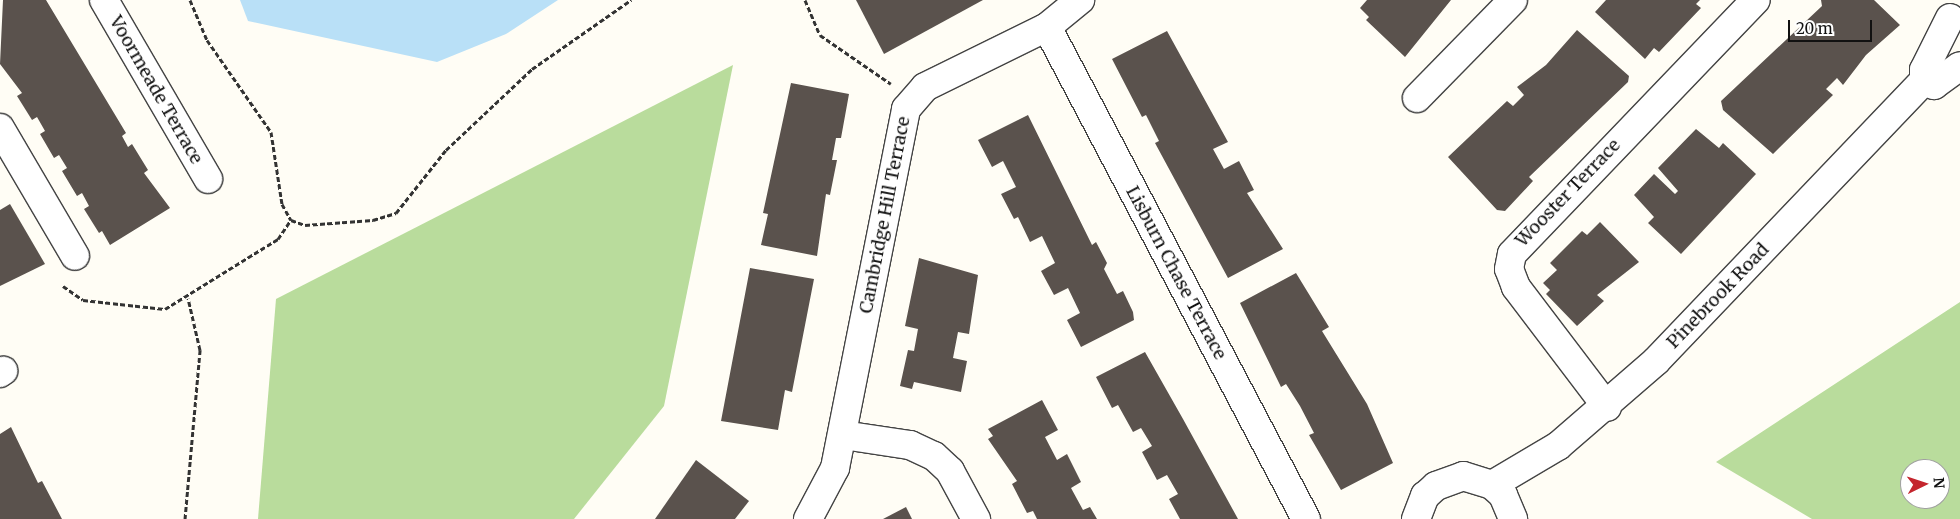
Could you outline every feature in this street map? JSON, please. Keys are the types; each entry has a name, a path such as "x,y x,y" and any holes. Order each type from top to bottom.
{"street":[{"name":"Voormeade Terrace","path":"104,0 208,179"},
{"name":"Cambridge Hill Terrace","path":"808,519 825,493 843,435 906,109 925,87 1046,27 1080,0"},
{"path":"1417,98 1513,0"},
{"name":"Wooster Terrace","path":"1607,407 1516,287 1509,269 1512,254 1756,0"},
{"path":"1951,11 1924,70 1924,82 1934,85 1960,66"},
{"name":"Lisburn Chase Terrace","path":"1046,27 1306,519"},
{"name":"Pinebrook Road","path":"1492,485 1558,446 1607,407 1924,82"},
{"path":"3,138 75,256"},
{"path":"843,435 910,445 934,456 950,471 976,519"},
{"path":"1416,519 1425,496 1449,479 1471,478 1492,485 1503,495 1513,519"}],"path":[{"path":"190,0 207,40 271,132 282,204 292,220 305,225 373,220 396,213 446,150 532,69 631,0"},
{"path":"805,0 820,35 894,86"},
{"path":"63,286 83,300 108,306 165,309 188,298 278,239 292,220"},
{"path":"185,519 200,350 188,298"}],"green space":[{"path":"733,65 664,406 574,519 258,519 276,299"},
{"path":"1960,302 1960,519 1812,519 1716,462"}],"water":[{"path":"240,0 558,0 506,34 437,62 248,21"}],"building":[{"path":"3,0 46,0 126,133 122,136 128,147 132,144 148,170 144,173 170,208 110,245 102,231 99,233 84,209 89,206 82,193 77,196 62,171 67,168 59,155 54,158 40,134 45,131 37,117 32,120 17,96 22,93 0,64"},
{"path":"856,0 983,0 884,54"},
{"path":"1367,0 1451,0 1405,57 1366,20 1369,17 1360,8"},
{"path":"1606,0 1700,0 1696,4 1701,8 1659,52 1654,48 1645,59 1595,12"},
{"path":"1821,0 1874,0 1900,25 1866,55 1843,85 1837,78 1826,89 1833,95 1773,154 1723,110 1721,101 1822,6"},
{"path":"1577,30 1629,76 1628,82 1529,177 1533,181 1505,211 1497,210 1448,157 1507,101 1513,106 1524,95 1517,87 1546,65"},
{"path":"1167,31 1228,142 1213,149 1224,169 1239,161 1254,190 1247,193 1283,249 1228,278 1155,143 1159,141 1146,115 1142,117 1112,59"},
{"path":"791,83 849,94 841,138 836,138 832,160 837,160 830,195 826,194 817,256 761,245 768,214 763,213"},
{"path":"1028,115 1092,245 1096,242 1107,263 1104,269 1117,294 1123,291 1133,312 1134,320 1081,347 1067,320 1080,313 1068,288 1054,295 1041,271 1055,263 1042,236 1030,242 1018,217 1014,219 1001,194 1016,187 1003,161 992,167 978,140"},
{"path":"1696,129 1719,148 1723,143 1756,174 1681,254 1648,223 1654,217 1634,195 1654,174 1675,194 1678,191 1658,168"},
{"path":"10,204 45,264 0,286 0,210"},
{"path":"1600,222 1639,262 1597,295 1604,301 1577,326 1546,294 1550,290 1543,283 1557,270 1550,263 1582,231 1587,235"},
{"path":"919,258 978,275 969,334 958,332 953,358 967,361 961,392 914,382 912,389 900,386 908,350 914,351 918,329 905,326"},
{"path":"750,268 814,279 792,392 785,390 778,430 721,421"},
{"path":"1296,273 1329,327 1322,331 1367,404 1393,463 1341,490 1309,435 1314,433 1300,406 1286,384 1281,387 1240,303"},
{"path":"1145,352 1238,519 1180,519 1169,499 1178,494 1167,475 1157,480 1142,452 1152,446 1141,428 1133,432 1118,405 1112,408 1096,377"},
{"path":"1042,400 1058,430 1045,437 1057,460 1067,454 1081,482 1071,488 1083,510 1090,507 1097,519 1037,519 1033,511 1027,513 1012,484 1017,481 988,439 993,436 988,429"},
{"path":"11,427 38,483 42,481 62,519 0,519 0,434"},
{"path":"696,460 749,501 735,519 655,519"},
{"path":"906,507 912,519 883,519"}]}
